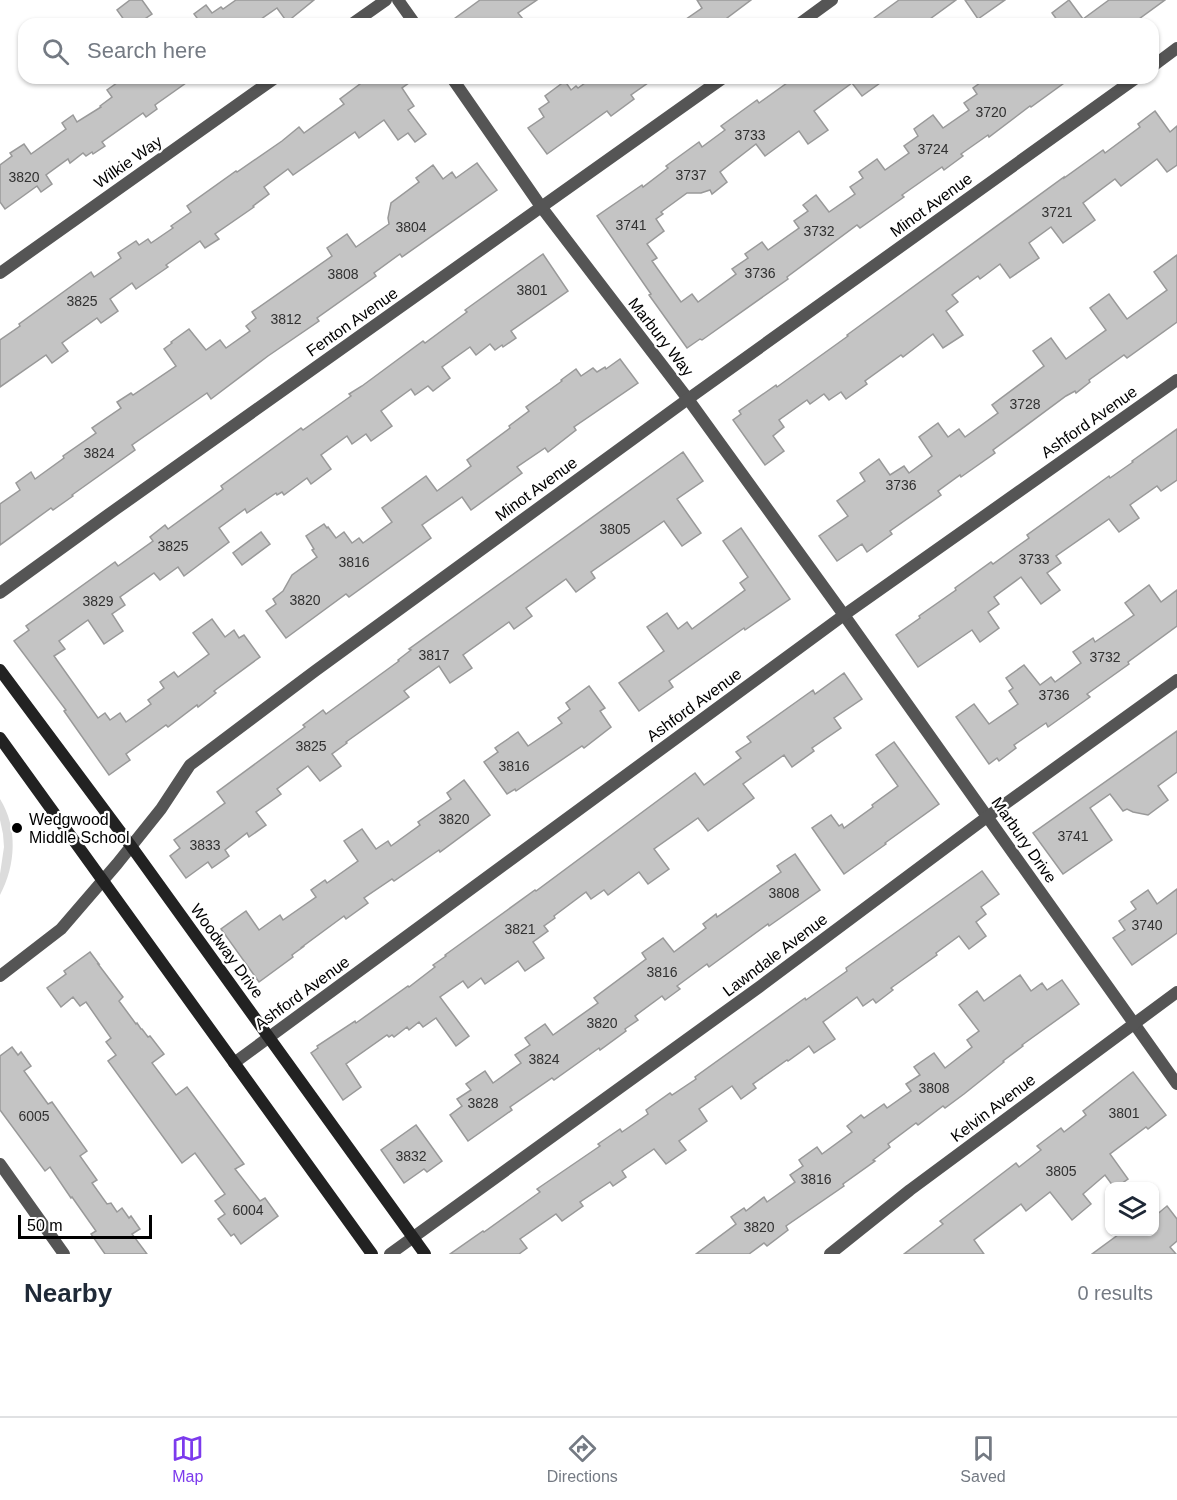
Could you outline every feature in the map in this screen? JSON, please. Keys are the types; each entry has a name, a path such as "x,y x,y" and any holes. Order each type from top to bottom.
{"street":[{"path":"360,18 386,0"},
{"path":"398,0 411,18"},
{"path":"807,18 832,0"},
{"path":"1159,62 1177,48"},
{"name":"Wilkie Way","path":"0,273 267,84"},
{"name":"Marbury Way","path":"456,84 542,208 688,399 844,615"},
{"name":"Fenton Avenue","path":"0,593 715,84"},
{"name":"Minot Avenue","path":"1,975 61,929 161,809 190,765 688,399 1128,84"},
{"name":"Ashford Avenue","path":"234,1063 844,615 1177,380"},
{"name":"Marbury Drive","path":"844,615 1177,1084"},
{"name":"Woodway Drive","path":"0,670 131,846 425,1254"},
{"name":"Lawndale Avenue","path":"390,1254 762,986 987,817 1177,680"},
{"path":"0,738 372,1254"},
{"name":"Kelvin Avenue","path":"830,1254 910,1190 1177,992"},
{"path":"0,1164 64,1254"}],"shaded area":[{"path":"0,799 10,822 13,847 9,871 0,895 4,847"}],"building":[{"path":"130,0 142,0 152,14 146,18 123,18 117,10"},
{"path":"236,0 314,0 292,18 284,18 277,8 263,18 197,18 194,14 206,5 212,13 221,7 223,9"},
{"path":"480,0 537,0 518,13 522,18 455,18"},
{"path":"697,0 751,0 727,18 688,18 702,8"},
{"path":"899,0 956,0 931,18 874,18"},
{"path":"965,0 1005,0 979,18"},
{"path":"1069,0 1082,18 1056,18 1052,13"},
{"path":"1109,0 1165,0 1140,18 1084,18"},
{"path":"116,84 185,84 155,105 157,109 146,117 143,113 102,142 105,146 93,154 92,152 86,156 83,153 70,163 68,159 46,175 52,184 41,192 37,186 5,209 0,202 0,165 12,156 10,153 24,144 31,154 66,129 62,123 73,115 77,122 101,107 112,97 107,90"},
{"path":"360,84 408,84 402,88 414,106 408,110 426,134 415,142 408,133 398,140 384,120 359,138 355,132 293,175 288,169 264,187 269,194 215,234 219,239 205,248 200,241 136,289 132,283 110,299 118,311 101,323 97,318 62,343 68,351 52,363 46,355 0,387 0,340 91,272 94,277 121,258 118,253 136,241 139,245 148,239 151,243 173,228 171,226 191,212 187,206 299,127 304,133 344,104 340,99"},
{"path":"561,84 567,84 571,90 576,86 578,88 584,84 647,84 631,95 634,99 611,116 607,111 547,154 528,128 544,117 539,109 549,102 545,96"},
{"path":"786,84 851,84 814,111 828,130 808,144 799,131 765,156 756,144 720,172 727,182 712,194 710,190 701,193 687,193 661,212 663,214 656,219 664,231 647,244 657,258 652,261 681,302 692,294 698,302 736,274 732,269 748,258 745,254 762,242 768,250 799,228 794,221 808,211 803,205 816,195 829,212 855,194 850,187 863,178 859,172 877,159 885,170 909,153 904,146 918,136 914,129 933,115 943,128 969,110 964,103 977,94 973,88 979,84 1063,84 989,137 988,135 961,154 963,156 944,170 942,167 902,195 904,197 860,228 857,225 787,277 788,279 702,340 700,339 687,348 597,216 642,185 643,187 668,168 666,166 699,142 702,147 725,130 721,126 757,100 759,103"},
{"path":"853,84 879,84 862,96"},
{"path":"1155,111 1170,132 1177,126 1177,165 1167,172 1157,159 1121,186 1115,179 1083,203 1095,220 1063,243 1051,227 1029,243 1039,258 1010,278 1000,264 980,279 978,276 952,295 958,302 946,311 963,335 943,348 933,334 903,357 901,355 865,381 867,384 846,399 841,392 829,400 824,394 810,404 807,400 779,420 784,427 773,436 784,451 765,465 733,420 741,414 739,411 848,336 1064,177 1103,150 1105,153 1140,127 1138,124"},
{"path":"477,163 497,190 402,257 400,254 374,273 376,276 317,318 319,321 211,399 207,393 132,445 135,450 73,496 53,510 51,508 0,545 0,504 20,490 16,483 31,472 35,479 64,458 63,456 96,433 92,428 121,408 117,402 131,393 133,395 176,366 164,349 171,342 189,329 206,350 220,340 226,348 250,331 246,326 256,318 252,312 332,256 327,248 347,234 356,247 389,224 391,203 419,182 416,178 433,165 443,179 452,172 456,178"},
{"path":"543,254 568,291 511,331 516,338 495,350 490,344 476,355 470,347 442,367 450,378 433,391 428,386 415,395 411,389 381,411 392,426 371,441 366,434 352,444 347,436 321,455 331,469 311,484 307,478 284,495 282,492 277,495 276,493 247,513 245,509 219,528 229,542 184,576 178,567 160,580 154,573 120,597 125,605 112,614 123,631 104,644 88,620 59,641 65,649 54,656 98,718 105,713 110,720 120,713 126,722 151,704 148,700 164,688 160,682 174,672 178,677 209,654 193,633 212,619 225,637 234,630 239,638 244,635 260,657 214,691 216,693 198,707 197,705 168,727 166,725 126,754 130,760 109,775 64,711 66,710 14,641 29,630 26,626 115,562 118,566 153,541 150,537 165,525 168,529 223,489 221,486 301,428 303,430 351,396 349,394 423,341 425,343 467,312 465,310"},
{"path":"1177,255 1177,322 1127,358 1124,355 1089,380 1090,382 1076,393 1075,391 1066,396 993,450 995,453 938,491 941,495 890,531 892,534 867,552 862,544 837,561 819,536 848,516 837,501 865,481 860,473 879,459 890,475 904,466 909,473 932,456 919,437 938,423 948,437 959,429 965,437 998,413 992,405 1044,366 1033,351 1051,338 1066,359 1106,330 1090,308 1109,294 1127,319 1167,290 1154,272"},
{"path":"620,359 638,383 574,427 576,430 548,452 545,448 517,467 522,473 471,510 462,497 422,525 431,538 349,597 346,594 286,638 266,611 276,604 273,599 283,591 292,575 317,557 306,536 324,524 336,538 344,532 352,543 359,538 363,543 392,522 382,508 426,476 437,491 471,466 467,460 529,411 526,407 576,369 581,376 593,368 597,372 605,367 606,369"},
{"path":"1177,429 1177,480 1161,491 1157,486 1130,505 1139,518 1119,532 1109,519 1056,556 1061,563 1047,573 1060,590 1041,604 1021,577 994,597 999,604 988,612 999,628 980,642 972,630 918,667 896,635 956,590 955,588 1029,538 1027,535"},
{"path":"683,452 703,481 677,499 701,533 682,546 664,521 591,572 595,578 576,592 566,579 526,608 532,616 514,629 509,622 463,655 472,668 450,683 439,666 404,691 409,697 332,754 341,766 320,781 308,766 277,789 281,794 256,812 266,825 249,837 247,833 225,850 229,856 212,868 208,862 186,878 170,856 180,848 174,840 225,803 217,792 305,727 303,725 323,710 326,714 399,661 411,650 409,649"},
{"path":"741,528 790,599 669,681 673,687 639,711 619,683 664,651 647,627 667,613 678,629 687,622 692,629 745,590 740,583 748,577 723,541"},
{"path":"261,532 270,544 242,565 233,553"},
{"path":"1149,585 1161,602 1177,590 1177,626 1087,694 1090,697 1048,727 1046,723 1014,745 1016,748 999,761 997,758 989,764 956,717 974,704 989,724 1018,704 1009,691 1013,688 1006,678 1024,665 1040,685 1051,677 1055,682 1081,663 1073,652 1093,638 1095,642 1134,615 1125,603"},
{"path":"844,673 862,699 834,718 841,728 812,748 814,751 792,767 784,755 743,784 754,798 708,831 698,818 654,849 669,869 648,884 639,872 608,895 604,890 591,899 586,892 554,916 555,918 544,926 548,931 533,942 544,958 525,971 518,961 485,984 481,978 468,988 463,981 440,997 469,1036 456,1046 436,1018 423,1027 419,1022 409,1030 407,1027 394,1037 387,1035 346,1064 361,1087 343,1100 311,1053 318,1048 317,1046 409,987 435,967 433,965 445,955 536,891 695,773 704,785 741,758 736,752 751,742 747,737 813,690 815,694"},
{"path":"589,686 605,708 600,711 611,727 584,748 582,746 516,791 515,789 507,794 484,762 498,752 495,748 518,732 528,746 562,723 558,718 570,709 566,703"},
{"path":"1177,731 1177,772 1158,786 1168,800 1148,815 1127,809 1123,811 1110,794 1090,808 1112,840 1063,874 1033,833"},
{"path":"894,742 939,804 844,874 812,828 831,815 839,826 842,824 844,828 898,786 876,755"},
{"path":"464,780 490,815 440,852 439,850 394,881 392,879 364,898 368,903 346,919 344,916 259,982 221,929 246,911 259,930 280,915 283,920 316,897 311,890 325,880 327,883 358,861 344,841 362,829 376,849 388,841 391,846 420,825 418,822 451,799 447,793"},
{"path":"795,854 820,890 709,967 707,964 677,986 680,989 665,1000 662,996 635,1016 638,1020 625,1029 626,1031 510,1107 512,1110 468,1141 450,1115 462,1106 457,1099 471,1090 466,1084 485,1071 493,1083 521,1063 515,1055 530,1045 525,1038 545,1024 553,1035 598,1003 594,998 646,959 642,953 663,938 674,952 706,928 703,924 716,914 717,917 781,872 777,866"},
{"path":"982,871 999,894 981,907 986,914 976,922 986,936 969,949 959,936 891,988 893,990 876,1003 873,999 863,1006 857,997 823,1022 835,1039 814,1053 809,1046 787,1060 753,1084 756,1088 741,1099 732,1086 699,1109 707,1121 679,1141 686,1150 666,1164 654,1149 622,1171 626,1177 613,1186 610,1182 580,1202 583,1206 562,1221 556,1214 520,1239 527,1248 519,1254 450,1254 540,1192 537,1189 600,1146 598,1144 620,1129 622,1132 648,1114 646,1110 670,1093 672,1095 696,1079 695,1077 805,998 806,1000 847,971 846,968"},
{"path":"1177,889 1177,933 1132,965 1113,938 1125,930 1119,921 1136,909 1131,902 1148,890 1157,904"},
{"path":"90,952 123,997 119,1001 136,1024 148,1037 150,1036 164,1054 152,1063 176,1095 187,1087 244,1164 235,1169 260,1201 265,1198 278,1216 241,1244 234,1234 231,1236 218,1219 225,1214 215,1201 225,1194 195,1153 182,1163 108,1061 116,1055 106,1042 111,1038 86,1002 80,1006 73,997 61,1007 47,988 66,974 64,971"},
{"path":"1020,975 1031,991 1042,983 1047,990 1062,980 1079,1004 1022,1045 945,1108 943,1106 918,1125 916,1123 888,1144 890,1147 873,1160 875,1161 843,1184 844,1186 786,1226 788,1230 767,1246 764,1243 749,1254 696,1254 736,1224 731,1217 744,1208 746,1211 764,1197 767,1202 795,1182 790,1175 803,1166 799,1160 817,1147 822,1154 852,1132 847,1126 861,1115 864,1118 884,1104 887,1108 911,1091 906,1084 920,1075 914,1067 934,1053 945,1068 972,1047 967,1040 979,1031 959,1005 977,991 984,1001"},
{"path":"12,1047 18,1055 21,1052 31,1066 24,1071 48,1104 52,1102 87,1151 80,1156 97,1180 92,1183 107,1204 111,1203 117,1212 122,1208 140,1229 132,1234 147,1254 105,1254 91,1234 96,1231 72,1197 50,1167 45,1171 0,1110 0,1056"},
{"path":"1133,1072 1166,1115 1110,1154 1128,1179 1124,1182 1110,1182 1105,1175 1083,1194 1091,1204 1072,1220 1050,1192 1026,1211 1021,1204 974,1240 984,1254 904,1254 943,1224 940,1221 1016,1163 1019,1167 1041,1150 1037,1146 1061,1128 1064,1132 1086,1115 1083,1111"},
{"path":"416,1125 442,1161 427,1172 424,1169 404,1183 381,1150"},
{"path":"1167,1206 1177,1219 1177,1241 1170,1247 1176,1254 1092,1254 1117,1236 1159,1236 1159,1213"}],"place":[{"name":"Wedgwood Middle School","path":"17,828"}]}
